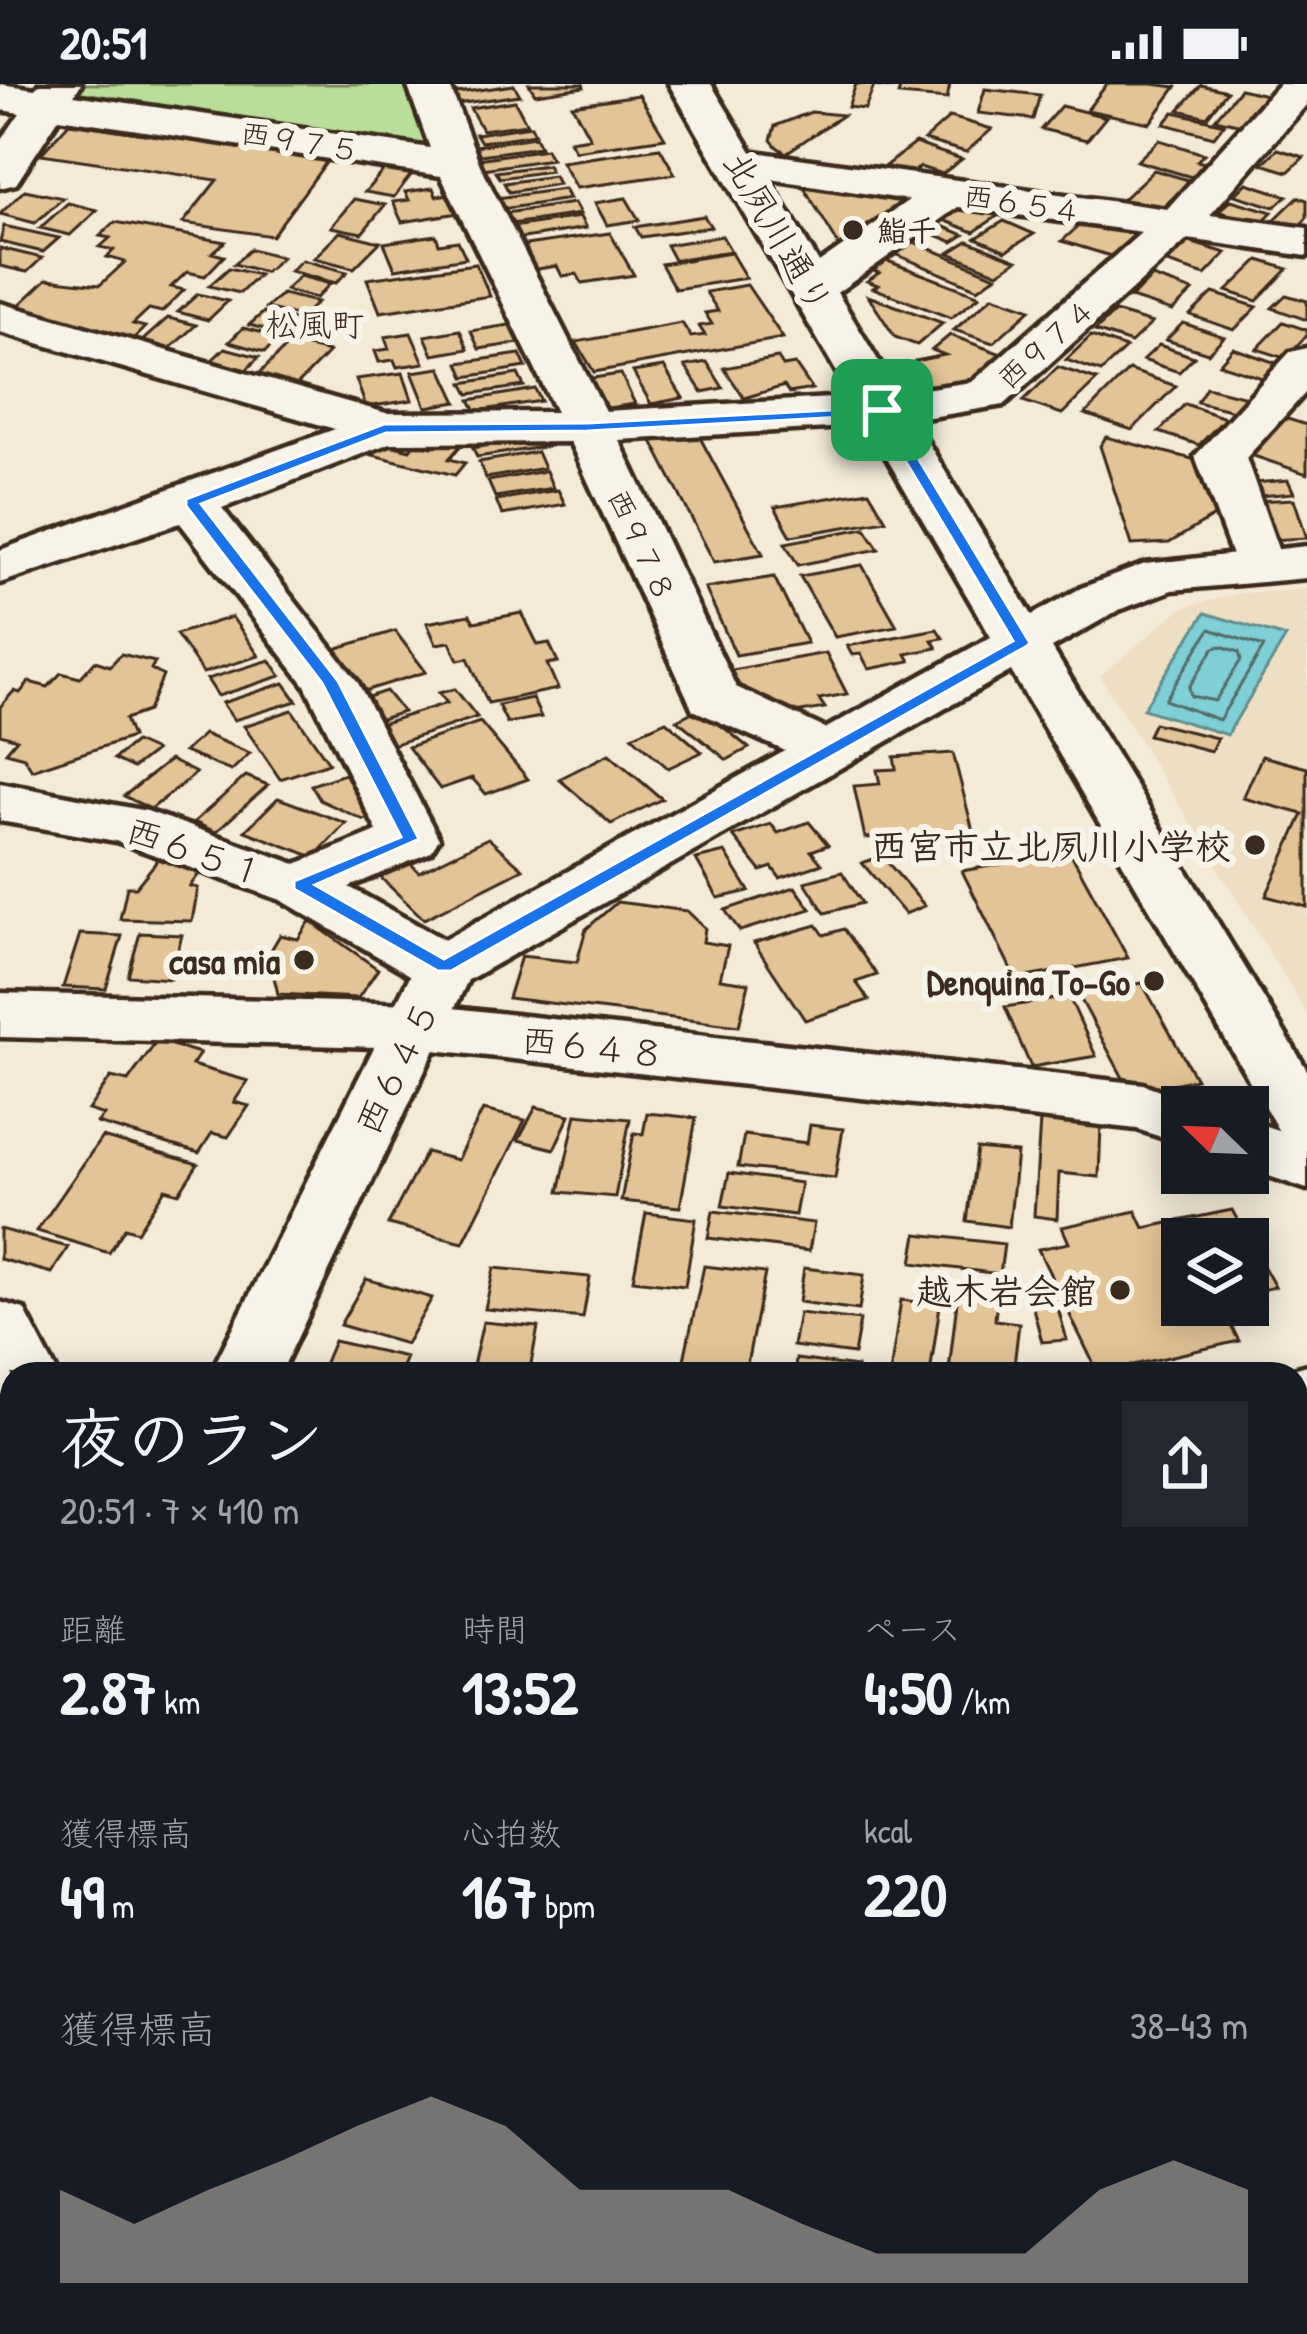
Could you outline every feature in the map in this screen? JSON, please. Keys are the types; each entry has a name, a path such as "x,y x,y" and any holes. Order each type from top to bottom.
{"street":[{"name":"西９７８","path":"428,84 458,165 588,427 713,698 826,751"},
{"name":"北夙川通り","path":"690,84 1307,1124"},
{"path":"1288,84 1304,85"},
{"name":"西９７４","path":"0,317 384,428 588,427 882,410 987,395 1177,225 1304,85"},
{"name":"西９７５","path":"0,97 53,94 458,165"},
{"path":"0,175 53,94"},
{"name":"西６５４","path":"740,163 1307,242"},
{"path":"812,289 948,193"},
{"path":"1282,563 1220,456 1307,362"},
{"path":"0,567 191,502 384,428"},
{"path":"191,502 330,681 410,839 300,885"},
{"name":"西６４５","path":"251,1362 444,967 1131,585 1164,574 1282,563"},
{"name":"西６５１","path":"0,802 128,824 300,885 444,967"},
{"name":"西６４８","path":"0,1015 416,1026 1143,1107 1161,1113"},
{"path":"1269,1151 1307,1165"},
{"path":"0,1328 17,1362"}],"shaded area":[{"name":"西宮市立北夙川小学校","path":"1307,589 1307,1014 1100,676 1181,608 1239,593"}],"green space":[{"path":"75,84 406,84 433,150 74,96"}],"water":[{"path":"1205,613 1286,637 1227,735 1143,709"}],"building":[{"path":"529,84 583,84 584,87 535,94"},
{"path":"856,84 894,84 893,88 874,86 865,109 848,107"},
{"path":"901,84 950,84 947,99 898,95"},
{"path":"1107,84 1176,87 1150,123 1087,110"},
{"path":"514,85 520,95 456,104 451,94"},
{"path":"1201,85 1227,91 1207,117 1179,110"},
{"path":"985,89 1040,95 1033,119 978,113"},
{"path":"1240,89 1266,95 1242,125 1215,119"},
{"path":"639,95 665,138 575,151 569,141 590,138 572,105"},
{"path":"515,101 527,124 482,130 470,108"},
{"path":"1061,106 1106,117 1087,140 1041,129"},
{"path":"811,112 843,115 786,153 771,140 775,126"},
{"path":"1174,112 1224,124 1214,137 1164,124"},
{"path":"950,117 992,129 966,152 924,140"},
{"path":"69,123 328,160 272,236 183,223 217,180 41,154"},
{"path":"531,126 535,134 481,142 476,134"},
{"path":"535,137 540,147 480,155 476,146"},
{"path":"1159,140 1204,154 1197,161 1209,164 1195,178 1137,161"},
{"path":"915,143 962,159 942,174 920,167 910,175 885,166"},
{"path":"660,148 675,174 576,188 561,162"},
{"path":"546,149 551,159 483,169 478,159"},
{"path":"1278,149 1304,157 1288,172 1262,164"},
{"path":"547,165 550,171 500,178 496,172"},
{"path":"386,167 414,171 394,197 365,192"},
{"path":"1154,170 1195,182 1160,208 1120,202"},
{"path":"554,176 558,184 509,192 504,183"},
{"path":"1247,183 1287,196 1275,207 1235,195"},
{"path":"803,186 897,195 906,206 840,247"},
{"path":"433,188 436,196 449,194 458,213 402,222 393,202 409,200 405,192"},
{"path":"564,189 569,199 502,209 497,198"},
{"path":"25,190 63,198 35,223 0,214"},
{"path":"1298,197 1307,200 1307,218 1295,230 1271,223"},
{"path":"626,198 639,220 607,225 595,203"},
{"path":"354,199 385,205 362,233 331,227"},
{"path":"1231,200 1272,212 1260,224 1218,211"},
{"path":"949,202 969,210 974,206 1002,213 974,232 930,215"},
{"path":"68,203 97,210 70,235 40,228"},
{"path":"574,203 580,214 511,224 506,213"},
{"path":"704,216 711,227 641,237 635,227"},
{"path":"580,217 586,228 517,239 512,227"},
{"path":"930,221 964,235 953,242 919,228"},
{"path":"1004,221 1034,234 1006,251 976,238"},
{"path":"115,222 225,242 212,253 224,256 205,276 187,272 171,287 184,290 162,312 149,309 133,324 145,327 133,339 15,309 47,279 100,285 125,262 107,257 114,250 100,247 110,238 100,236"},
{"path":"1082,223 1138,234 1114,257 1062,241"},
{"path":"4,226 59,238 43,252 0,242"},
{"path":"340,232 380,242 354,268 314,258"},
{"path":"610,233 634,275 582,283 577,274 562,276 557,266 531,270 519,246"},
{"path":"436,235 439,244 458,241 466,258 395,269 384,243"},
{"path":"722,236 731,251 674,260 666,245"},
{"path":"902,237 996,276 978,289 883,249"},
{"path":"968,241 1017,260 998,273 949,253"},
{"path":"1186,241 1226,253 1205,275 1164,262"},
{"path":"0,248 42,258 27,272 0,266"},
{"path":"251,249 282,257 265,272 234,264"},
{"path":"731,253 746,278 675,289 661,264"},
{"path":"302,260 347,272 336,283 290,271"},
{"path":"885,260 980,296 951,318 873,288 878,285 867,281 879,273 871,270"},
{"path":"1259,260 1288,269 1257,301 1227,291"},
{"path":"476,264 490,296 380,312 367,279"},
{"path":"229,268 259,275 240,293 209,286"},
{"path":"300,276 330,284 316,298 285,290"},
{"path":"1152,277 1193,291 1172,311 1131,298"},
{"path":"747,285 783,338 594,372 576,342 682,323 691,337 705,335 699,326 712,324 705,313 718,311 706,292"},
{"path":"1213,293 1257,307 1234,330 1190,315"},
{"path":"198,294 228,301 208,320 178,312"},
{"path":"282,294 317,302 302,317 266,308"},
{"path":"1286,295 1307,301 1307,320 1272,308"},
{"path":"868,296 943,323 917,345 895,337"},
{"path":"993,296 1031,309 993,343 954,330"},
{"path":"264,312 298,321 284,334 249,325"},
{"path":"1115,312 1152,323 1131,343 1095,331"},
{"path":"168,318 196,325 169,349 141,342"},
{"path":"1283,322 1307,330 1307,335 1285,358 1257,349"},
{"path":"1183,323 1224,337 1208,353 1166,340"},
{"path":"510,325 519,343 479,349 471,331"},
{"path":"243,328 280,337 265,352 229,342"},
{"path":"460,330 468,349 433,355 425,336"},
{"path":"411,333 424,363 397,367 394,360 379,362 375,351 389,349 385,337"},
{"path":"950,335 1004,355 969,384 929,389 915,361 945,355 932,350"},
{"path":"1091,336 1126,348 1101,372 1066,360"},
{"path":"290,343 329,352 296,386 257,376"},
{"path":"1159,345 1194,357 1179,372 1143,360"},
{"path":"225,348 259,357 246,370 211,361"},
{"path":"1233,348 1276,363 1262,378 1219,364"},
{"path":"520,354 526,367 465,377 459,363"},
{"path":"778,358 783,366 795,364 812,389 789,393 784,386 744,398 724,368"},
{"path":"707,362 723,388 702,392 685,366"},
{"path":"664,367 683,398 651,404 633,372"},
{"path":"1058,367 1097,380 1062,414 1023,401"},
{"path":"441,368 457,402 426,407 412,372"},
{"path":"1129,370 1176,386 1132,430 1085,414"},
{"path":"403,373 412,400 366,407 356,379"},
{"path":"518,374 524,386 469,394 463,383"},
{"path":"621,374 635,404 601,409 586,379"},
{"path":"1206,387 1251,398 1242,413 1197,402"},
{"path":"535,389 541,401 476,411 470,400"},
{"path":"1185,404 1225,418 1199,445 1159,432"},
{"path":"1278,416 1307,425 1307,474 1245,453"},
{"path":"698,434 763,554 714,562 652,441"},
{"path":"546,436 550,446 477,457 473,448"},
{"path":"1106,437 1204,462 1221,512 1169,543 1132,545 1100,446"},
{"path":"439,438 462,444 449,459 465,463 455,475 364,453 375,441 410,450 415,443 432,447"},
{"path":"537,452 544,468 486,478 479,462"},
{"path":"546,471 553,488 495,497 488,481"},
{"path":"1288,480 1294,493 1260,496 1254,483"},
{"path":"558,490 565,504 502,515 496,500"},
{"path":"869,491 886,520 791,536 775,507"},
{"path":"1294,499 1307,538 1270,540 1255,501"},
{"path":"865,528 879,549 798,565 785,543"},
{"path":"862,565 897,626 835,637 800,576"},
{"path":"774,577 807,643 736,655 705,588"},
{"path":"522,613 538,645 549,643 558,662 547,664 558,689 488,703 468,658 458,660 450,642 436,644 427,623 470,615 474,622"},
{"path":"232,617 259,656 203,673 176,634"},
{"path":"937,629 943,638 932,640 937,648 906,654 910,661 869,669 861,654 852,655 847,646"},
{"path":"395,631 426,672 361,692 331,650"},
{"path":"826,653 847,694 819,699 825,708 795,713 742,691 731,670"},
{"path":"121,654 155,662 151,669 163,676 148,711 125,719 132,737 32,770 24,757 6,752 17,739 0,734 0,707 14,691 20,693 29,682 48,687 61,673 80,678 95,661 110,666"},
{"path":"270,660 281,676 218,696 207,679"},
{"path":"284,683 297,701 234,720 222,703"},
{"path":"455,689 477,717 389,746 374,726 447,703 439,693"},
{"path":"386,691 403,712 369,723 353,702"},
{"path":"532,698 541,717 507,723 498,705"},
{"path":"700,708 749,748 727,760 677,720"},
{"path":"292,710 329,763 280,779 244,726"},
{"path":"666,721 702,752 668,768 632,736"},
{"path":"480,722 528,779 486,794 472,778 440,789 408,747"},
{"path":"1154,723 1217,738 1211,751 1148,735"},
{"path":"204,734 250,753 231,771 184,752"},
{"path":"135,742 155,751 133,768 114,759"},
{"path":"953,753 973,831 865,838 854,786 880,784 877,770 896,769 894,757"},
{"path":"609,754 662,799 611,824 559,779"},
{"path":"1262,756 1307,768 1307,907 1266,896 1303,814 1243,798"},
{"path":"170,760 196,773 151,809 124,796"},
{"path":"351,772 378,816 364,820 320,800 311,785"},
{"path":"246,776 268,785 216,832 194,822"},
{"path":"278,798 346,823 314,857 245,831"},
{"path":"809,822 828,845 811,851 822,864 780,878 772,867 761,871 733,836 771,824 778,833"},
{"path":"488,838 523,869 424,919 377,874 406,859 419,872"},
{"path":"725,852 749,891 718,898 696,859"},
{"path":"1070,852 1128,958 1016,979 962,871"},
{"path":"882,856 925,906 905,914 862,863"},
{"path":"160,857 202,870 190,886 198,888 192,921 120,919 127,887 136,887"},
{"path":"842,872 862,903 825,913 805,882"},
{"path":"795,887 811,909 740,931 725,910"},
{"path":"617,902 687,911 705,928 703,942 728,946 720,979 749,983 739,1026 508,998 521,956 577,962 586,929"},
{"path":"310,921 378,969 358,998 278,994 274,977 282,966 264,962 280,935 298,939"},
{"path":"817,925 824,935 844,929 877,975 856,982 869,1000 805,1020 754,943"},
{"path":"140,933 182,935 170,979 128,976"},
{"path":"80,934 122,936 106,989 63,987"},
{"path":"1142,983 1196,1079 1159,1087 1123,1078 1079,996"},
{"path":"1069,997 1096,1056 1031,1067 1005,1007"},
{"path":"157,1041 200,1053 192,1065 248,1081 234,1102 249,1106 228,1137 212,1133 199,1153 97,1123 104,1115 88,1110 111,1077 128,1081"},
{"path":"536,1107 570,1115 554,1149 518,1140"},
{"path":"483,1110 525,1120 463,1243 388,1224 426,1152 457,1160"},
{"path":"647,1113 696,1118 680,1207 621,1201 634,1133 643,1134"},
{"path":"576,1114 630,1119 615,1197 559,1192"},
{"path":"1040,1120 1101,1125 1099,1177 1059,1173 1057,1219 1034,1216"},
{"path":"810,1125 843,1129 835,1178 738,1167 744,1135 807,1143"},
{"path":"102,1137 198,1164 179,1193 165,1189 137,1232 125,1228 109,1253 37,1231"},
{"path":"977,1149 1017,1153 1009,1227 967,1221"},
{"path":"729,1173 801,1183 795,1215 722,1206"},
{"name":"越木岩会館","path":"1232,1210 1236,1218 1193,1218"},
{"path":"713,1211 814,1223 809,1251 708,1238"},
{"name":"越木岩会館","path":"1136,1211 1144,1228 1161,1225 1161,1326 1231,1326 1239,1341 1146,1362 1093,1362 1038,1249 1069,1243 1062,1227"},
{"path":"646,1213 696,1219 685,1286 633,1280"},
{"path":"0,1229 68,1247 52,1273 0,1259"},
{"path":"917,1234 1004,1244 1000,1274 912,1263"},
{"path":"704,1266 765,1273 747,1362 684,1362"},
{"path":"494,1268 590,1277 583,1318 485,1309"},
{"path":"804,1268 864,1275 859,1310 799,1302"},
{"path":"366,1279 432,1298 406,1344 340,1325"},
{"path":"1050,1280 1067,1340 1042,1342 1026,1282"},
{"path":"958,1293 997,1299 995,1320 1019,1323 1014,1362 950,1362"},
{"path":"901,1300 940,1305 932,1362 892,1362"},
{"path":"799,1313 860,1320 854,1354 793,1346"},
{"path":"483,1322 538,1327 531,1362 474,1362"},
{"path":"334,1341 406,1357 404,1362 325,1362"}],"place":[{"name":"鮨千","path":"853,230"},
{"name":"西宮市立北夙川小学校","path":"1255,845"},
{"name":"casa mia","path":"304,960"},
{"name":"Denquina To-Go","path":"1154,981"},
{"name":"越木岩会館","path":"1120,1290"}],"district":[{"name":"松風町","path":"315,324"}],"route":[{"path":"882,410 1022,643 444,967 300,885 410,839 330,681 191,502 384,428 588,427 882,410"}]}
